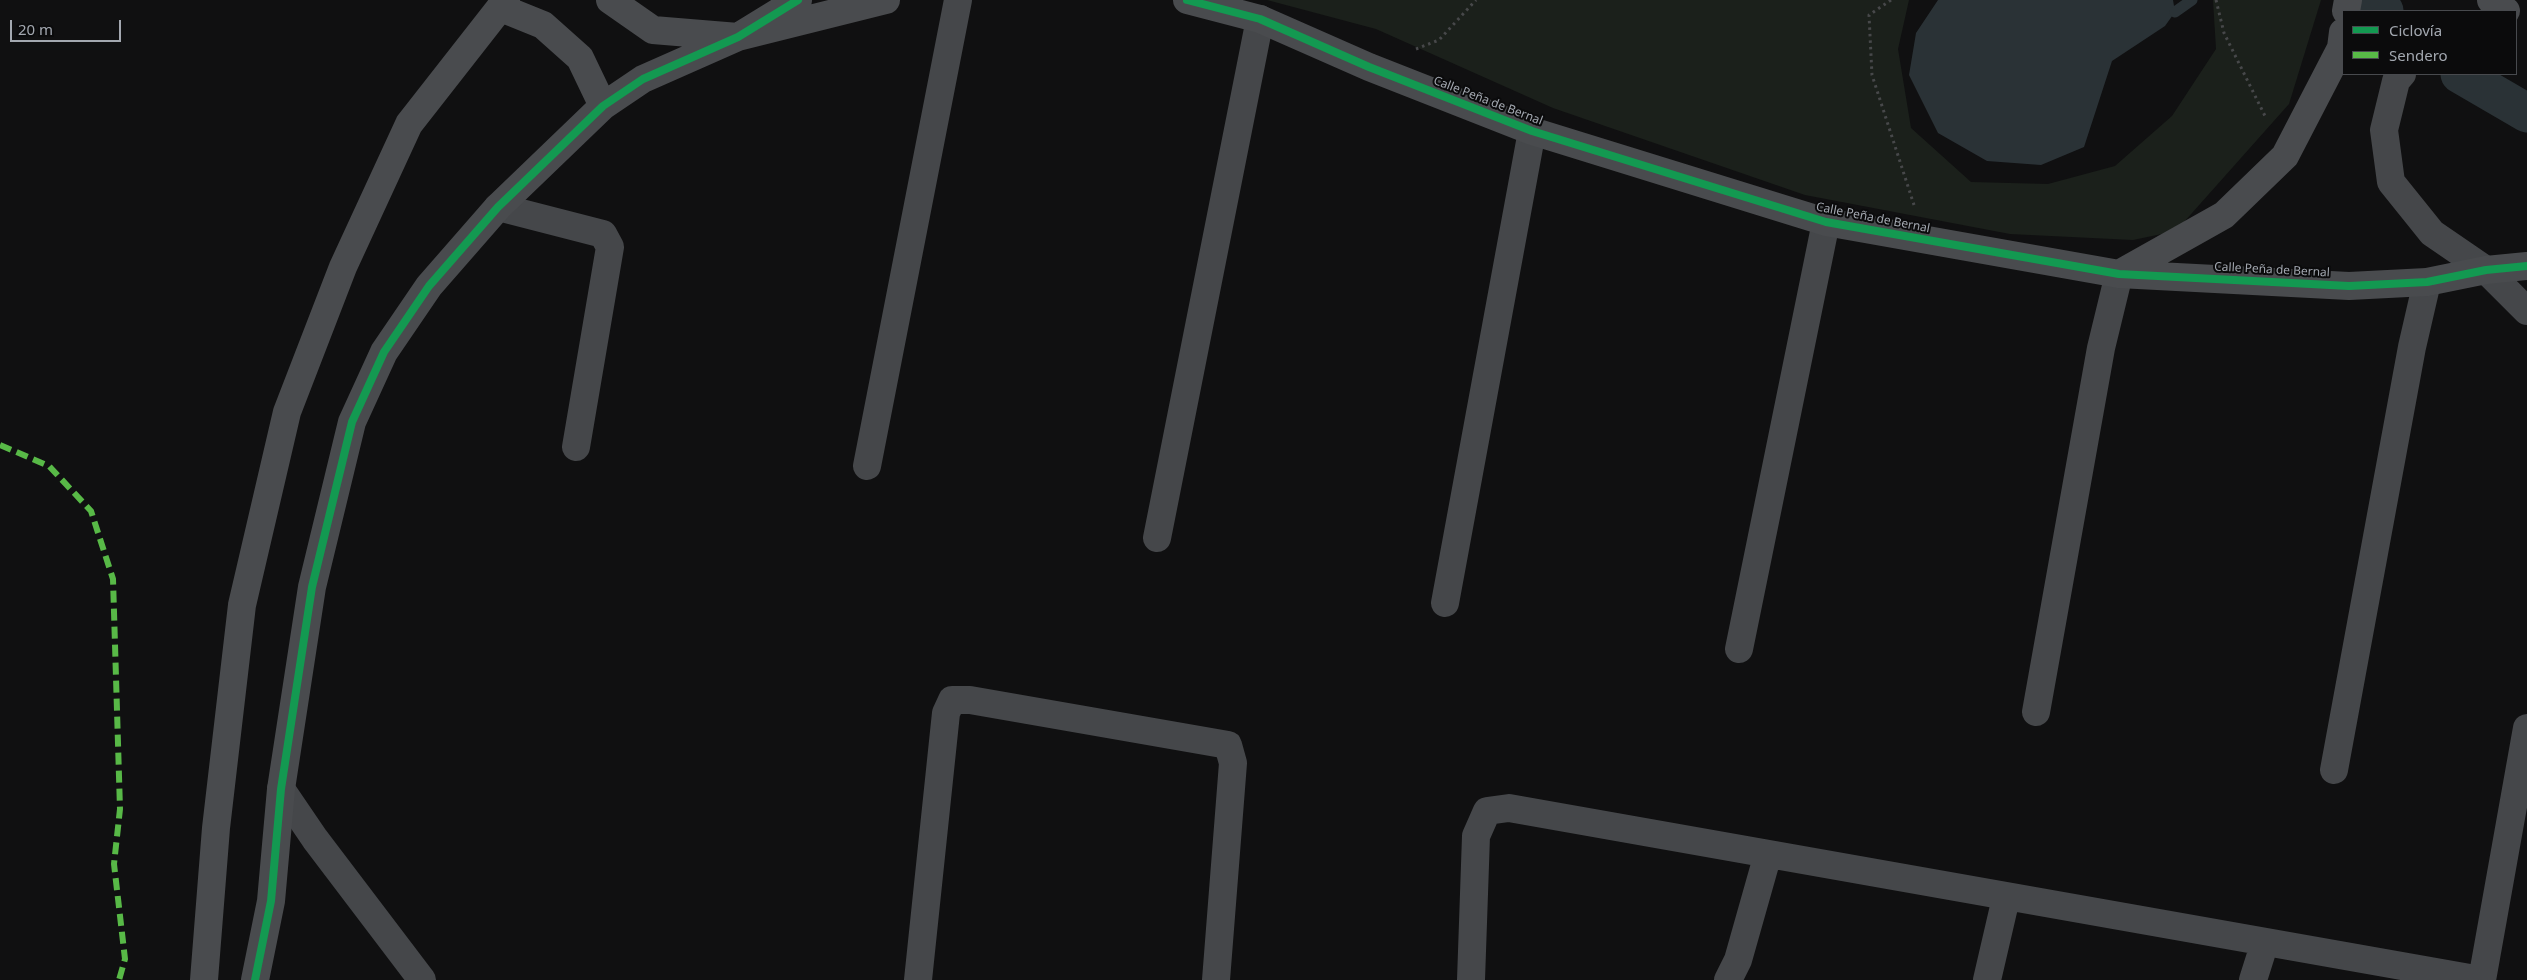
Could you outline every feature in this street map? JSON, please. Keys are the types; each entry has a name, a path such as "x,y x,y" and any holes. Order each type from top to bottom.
{"street":[{"path":"610,0 653,30 738,37 886,0"},
{"path":"255,980 271,901 281,789 312,587 352,422 389,345 429,286 498,207 603,106 643,79 738,37 798,0"},
{"path":"867,466 958,0"},
{"name":"Calle Peña de Bernal","path":"1188,0 1260,19 1369,67 1532,131 1826,222 2119,274 2349,286 2426,282 2486,270 2527,266"},
{"path":"2490,0 2505,10"},
{"path":"204,980 217,819 242,606 287,412 343,267 409,124 503,4 543,25 580,58 603,106"},
{"path":"1157,538 1260,19"},
{"path":"2036,712 2101,348 2119,274 2224,215 2285,156 2341,48 2342,40"},
{"path":"2401,75 2396,81 2384,130 2391,182 2432,232 2486,270 2527,311"},
{"path":"1445,603 1532,131"},
{"path":"498,207 603,234 610,247 576,448"},
{"path":"1739,649 1826,222"},
{"path":"2334,770 2412,347 2426,282"},
{"path":"918,980 946,713 952,700 970,700 1228,745 1233,763 1216,980"},
{"path":"1471,980 1476,836 1487,811 1509,808 2006,898 2482,980 2518,827 2527,728"},
{"path":"281,789 315,839 422,980"},
{"path":"1728,980 1738,960 1768,854"},
{"path":"1987,980 2006,898"},
{"path":"2252,980 2264,942"}],"path":[{"path":"1369,67 1439,40 1476,0"},
{"path":"1891,0 1868,15 1872,75 1924,239"},
{"path":"2216,0 2224,33 2285,156"}],"shaded area":[{"path":"1267,0 1909,0 1898,49 1911,128 1971,182 2048,184 2115,166 2172,116 2216,49 2213,0 2321,0 2289,104 2176,231 2133,240 2010,234 1805,195 1553,108 1376,29"},
{"path":"1938,0 2173,0 2175,12 2165,26 2112,61 2084,147 2041,165 1987,161 1938,133 1909,75 1916,33"}],"waterway":[{"path":"2175,12 2192,0"},
{"path":"2371,0 2383,10"},
{"path":"2462,75 2527,113"}],"marked path":[{"path":"0,445 49,466 91,511 113,579 120,809 114,864 125,959 119,980"}],"cycle path":[{"path":"255,980 271,901 281,789 312,587 352,422 384,352 429,286 498,207 603,106 643,79 738,37 798,0"},
{"path":"1187,0 1260,19 1369,67 1532,131 1826,222 2119,274 2349,286 2427,282 2486,270 2527,266"}]}
